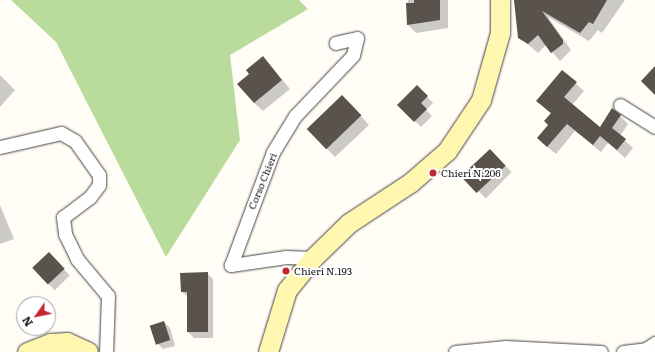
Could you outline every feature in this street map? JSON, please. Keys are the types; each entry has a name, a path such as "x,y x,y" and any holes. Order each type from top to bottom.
{"main road":[{"path":"268,352 287,290 313,258 349,223 410,183 447,151 481,100 500,33 500,0"},
{"path":"27,352 51,343 67,342 88,352"}],"street":[{"name":"Corso Chieri","path":"313,258 286,257 231,265 273,152 295,116 353,55 357,38 336,43"},
{"path":"620,105 655,127"},
{"path":"0,147 62,133 75,141 99,175 99,185 90,197 63,217 65,234 77,259 108,296 106,352"},
{"path":"623,352 646,349 655,343"},
{"path":"455,352 506,347 601,352"}],"green space":[{"path":"11,0 299,0 308,9 230,55 240,140 166,257 56,42"}],"building":[{"path":"414,0 440,0 440,20 407,25 406,3 414,3"},
{"path":"514,0 607,0 593,24 589,22 580,33 542,11 563,40 563,44 551,53 538,35 528,44 518,38"},
{"path":"263,56 282,80 254,103 237,84 249,74 246,70"},
{"path":"655,66 655,95 641,81"},
{"path":"562,70 577,82 564,97 600,127 612,108 621,115 612,128 626,139 617,150 600,136 593,145 567,124 547,147 537,138 548,125 544,121 551,113 536,101"},
{"path":"417,85 428,96 421,103 427,109 414,122 397,105"},
{"path":"342,95 361,115 326,149 307,129"},
{"path":"490,149 506,166 476,193 461,176"},
{"path":"49,252 65,269 48,285 32,268"},
{"path":"208,272 208,332 187,332 187,292 181,292 180,273"},
{"path":"164,321 170,340 156,345 150,326"}],"place":[{"name":"Chieri N.206","path":"433,173"},
{"name":"Chieri N.193","path":"286,271"}]}
